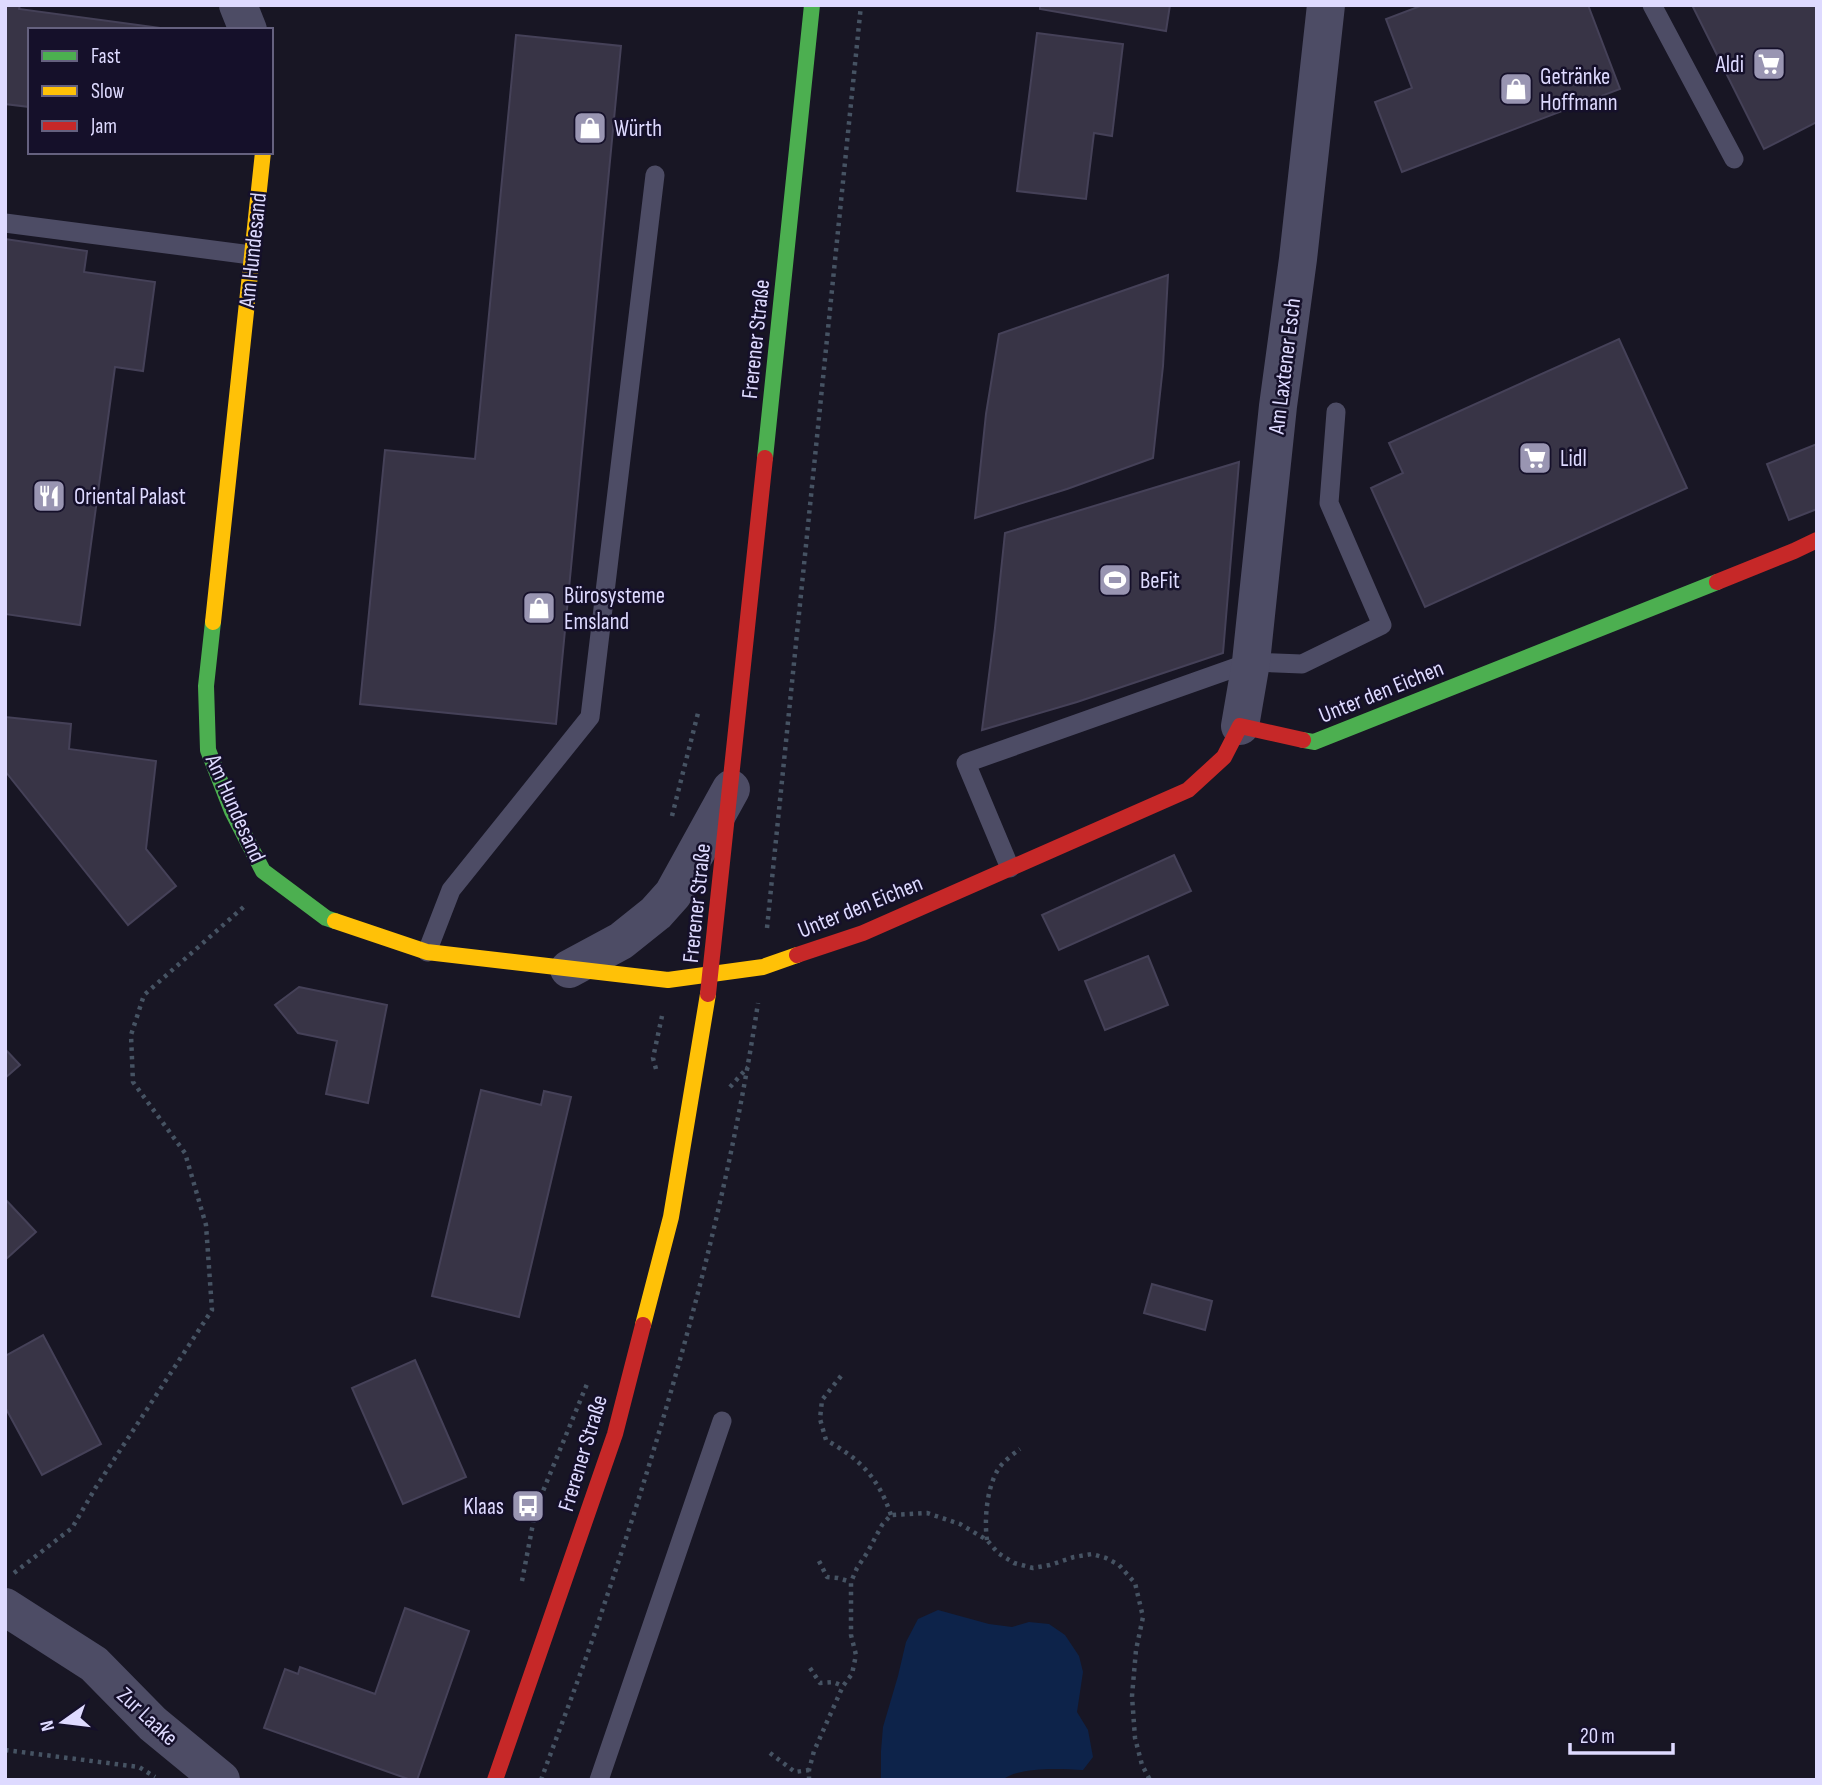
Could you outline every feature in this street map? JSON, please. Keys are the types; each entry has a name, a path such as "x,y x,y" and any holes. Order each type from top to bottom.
{"street":[{"path":"238,5 247,28"},
{"name":"Frerener Straße","path":"495,1780 615,1434 671,1217 711,975 812,5"},
{"name":"Am Laxtener Esch","path":"1240,726 1251,662 1278,406 1298,259 1326,5"},
{"name":"Am Hundesand","path":"263,154 206,686 208,750 232,811 263,871 326,918 427,953 668,980 711,975"},
{"name":"Unter den Eichen","path":"711,975 763,967 863,933 1188,790 1224,758 1240,726 1314,742 1817,540"},
{"path":"569,969 621,941 656,913 673,894 731,789"},
{"name":"Zur Laake","path":"5,1607 94,1664 153,1724 221,1780"}],"lane":[{"path":"1652,5 1734,159"},
{"path":"427,953 452,890 590,717 655,174"},
{"path":"5,223 251,255"},
{"path":"1010,868 966,763 1251,662 1302,664 1382,625 1329,503 1336,411"},
{"path":"599,1780 722,1422"}],"path":[{"path":"748,1067 763,967 861,5"},
{"path":"672,817 699,709"},
{"path":"5,1580 72,1528 212,1310 206,1225 185,1153 133,1082 131,1035 144,995 274,879"},
{"path":"522,1586 536,1508 590,1376"},
{"path":"841,1376 822,1399 820,1419 826,1440 849,1453 867,1469 886,1500 891,1515"},
{"path":"987,1540 989,1496 999,1467 1020,1448"},
{"path":"809,1780 808,1770 814,1751 843,1686 852,1674 856,1655 851,1635 851,1582 857,1568 882,1525 891,1515 927,1513 960,1524 987,1540 998,1553 1014,1563 1033,1568 1092,1554 1119,1565 1135,1583 1143,1617 1132,1696 1135,1738 1142,1765 1150,1780"},
{"path":"819,1561 827,1577 851,1582"},
{"path":"810,1668 820,1683 833,1682 843,1686"},
{"path":"5,1751 139,1767 160,1780"},
{"path":"770,1753 795,1772 808,1770"}],"water":[{"path":"938,1610 989,1624 1012,1627 1029,1622 1049,1624 1065,1635 1079,1656 1083,1672 1077,1712 1088,1730 1093,1757 1083,1770 1030,1770 1002,1780 881,1780 883,1727 906,1642 918,1619"}],"building":[{"path":"5,5 20,5 19,9 160,28 28,28 28,107 5,104"},
{"path":"1040,5 1170,5 1166,31 1040,9"},
{"name":"Getränke Hoffmann","path":"1423,5 1588,5 1620,89 1402,172 1375,102 1412,88 1386,19"},
{"name":"Aldi","path":"1692,5 1817,5 1817,122 1764,149"},
{"path":"1037,33 1123,44 1112,136 1094,133 1086,199 1017,191"},
{"path":"516,35 621,46 556,724 360,704 385,450 475,459"},
{"path":"5,239 87,251 84,272 155,282 143,371 115,367 80,625 5,614"},
{"path":"1168,275 1163,366 1153,458 975,518 986,414 999,334"},
{"name":"Lidl","path":"1619,339 1687,488 1425,607 1371,488 1403,473 1389,443"},
{"path":"1817,444 1817,509 1789,520 1767,464"},
{"name":"BeFit","path":"1239,462 1223,653 1077,702 982,730 1005,533"},
{"path":"5,717 71,724 69,749 156,761 146,849 176,886 128,925 5,771"},
{"path":"1174,855 1191,891 1059,950 1042,915"},
{"path":"1148,956 1168,1005 1105,1030 1085,981"},
{"path":"299,987 387,1005 368,1103 326,1094 337,1041 298,1033 275,1005"},
{"path":"5,1049 20,1065 5,1078"},
{"path":"481,1090 541,1105 544,1091 571,1097 519,1317 432,1296"},
{"path":"5,1199 36,1232 5,1260"},
{"path":"1152,1284 1212,1301 1205,1330 1144,1313"},
{"path":"43,1335 101,1444 42,1475 5,1407 5,1356"},
{"path":"415,1360 466,1477 403,1504 352,1388"},
{"path":"405,1608 469,1631 417,1780 264,1728 285,1669 298,1674 300,1667 375,1694"}],"traffic: fast":[{"path":"765,458 812,5"},
{"path":"1303,740 1314,742 1717,582"},
{"path":"213,622 206,686 208,750 232,811 263,871 326,918 335,921"}],"traffic: slow":[{"path":"213,622 263,154"},
{"path":"335,921 427,952 668,980 763,967 797,955"},
{"path":"643,1325 671,1217 708,994"}],"traffic: jam":[{"path":"708,994 765,458"},
{"path":"1717,582 1817,540"},
{"path":"797,955 863,933 1188,790 1224,757 1240,726 1303,740"},
{"path":"495,1780 615,1434 643,1325"}],"place":[{"name":"Aldi","path":"1769,64"},
{"name":"Getränke Hoffmann","path":"1516,89"},
{"name":"Würth","path":"590,128"},
{"name":"Lidl","path":"1535,458"},
{"name":"Oriental Palast","path":"49,496"},
{"name":"BeFit","path":"1115,580"},
{"name":"Bürosysteme Emsland","path":"539,608"},
{"name":"Klaas","path":"528,1506"}]}
